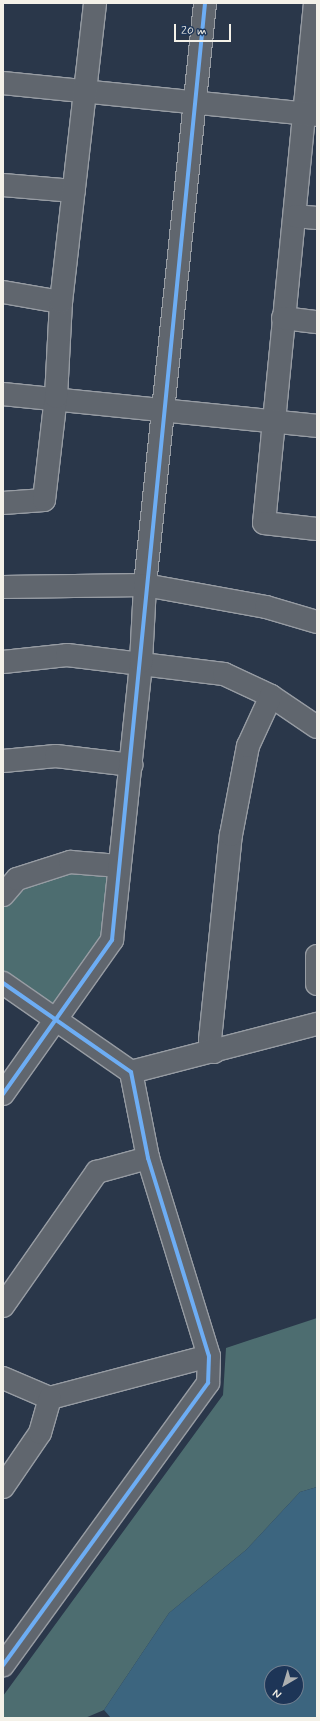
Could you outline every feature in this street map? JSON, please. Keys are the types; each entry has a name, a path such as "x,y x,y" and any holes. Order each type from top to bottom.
{"street":[{"path":"3,503 44,500 56,398 61,302 95,3"},
{"path":"3,1094 112,940 141,662 145,585 205,3"},
{"path":"315,5 310,114 295,216 283,318 272,422 264,523 317,529"},
{"path":"3,83 310,114"},
{"path":"3,185 74,191"},
{"path":"295,216 317,218"},
{"path":"3,292 61,302"},
{"path":"283,318 317,322"},
{"path":"3,394 56,398 163,412 317,426"},
{"path":"3,587 145,585 266,607 317,622"},
{"path":"3,662 67,655 141,662 224,674 271,696 317,727"},
{"path":"214,1052 210,1040 231,835 248,746 271,696"},
{"path":"3,761 56,756 131,765"},
{"path":"3,895 17,878 70,862 119,866"},
{"path":"317,956 317,984"},
{"path":"3,983 131,1072 148,1158 209,1356 208,1383 3,1665"},
{"path":"131,1072 214,1052 317,1024"},
{"path":"3,1306 98,1172 148,1158"},
{"path":"3,1378 50,1398 209,1356"},
{"path":"3,1487 40,1433 50,1398"}],"green space":[{"path":"77,872 104,873 111,880 105,930 51,1010 3,976 3,907 36,880"},
{"path":"317,1318 317,1487 300,1492 246,1550 169,1613 104,1710 85,1718 3,1718 3,1696 223,1395 226,1348"}],"water":[{"path":"317,1487 317,1718 111,1718 104,1710 169,1613 246,1550 300,1492"}],"cycle path":[{"path":"3,1094 112,940 205,3"},
{"path":"3,983 131,1072 148,1158 209,1356 208,1383 3,1665"}]}
